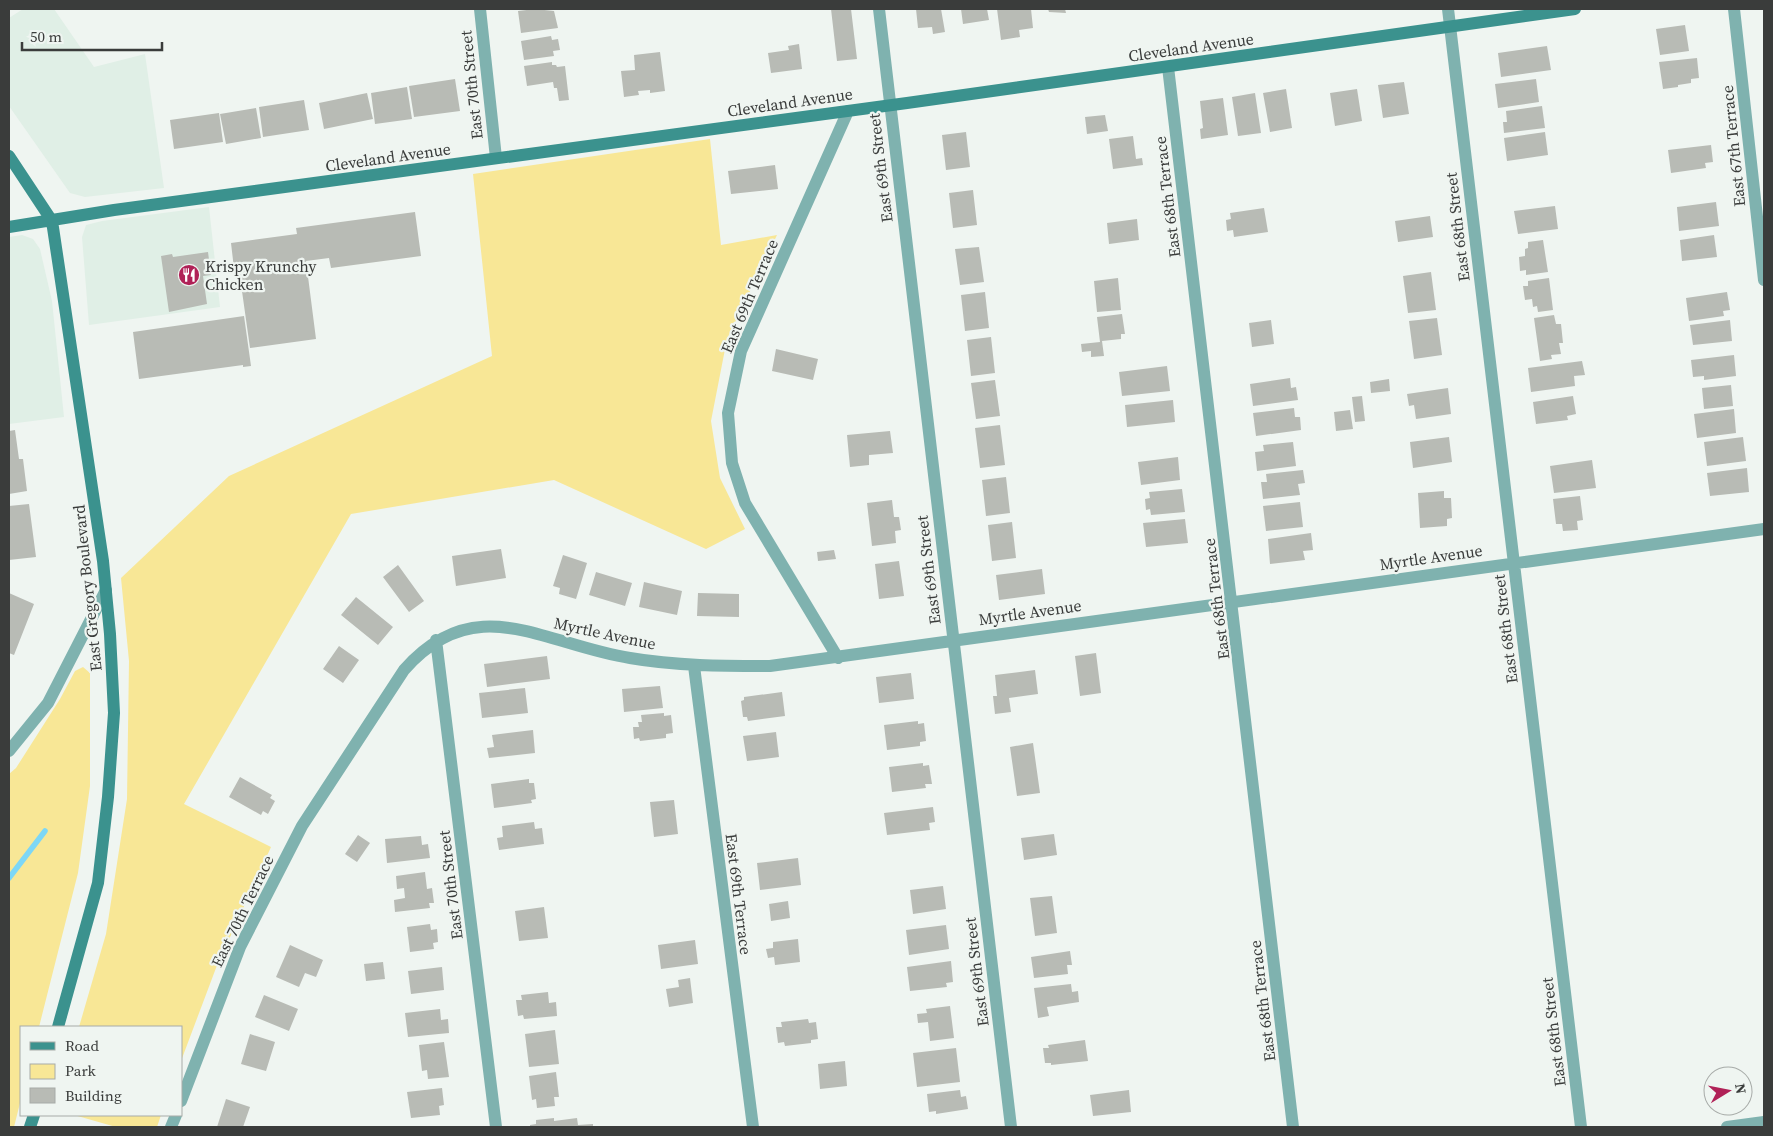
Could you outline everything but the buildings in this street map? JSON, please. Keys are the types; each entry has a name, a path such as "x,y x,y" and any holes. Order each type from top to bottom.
{"main road":[{"name":"Cleveland Avenue","path":"9,227 114,210 173,204 496,158 889,106 1575,9"},
{"name":"East Gregory Boulevard","path":"9,156 52,221 106,590 114,713 107,806 98,883 58,1026"}],"street":[{"name":"East 70th Street","path":"480,9 496,158"},
{"name":"East 69th Street","path":"879,9 1011,1127"},
{"name":"East 68th Street","path":"1448,9 1581,1127"},
{"name":"East 67th Terrace","path":"1734,9 1764,280"},
{"name":"East 68th Terrace","path":"1168,67 1293,1127"},
{"name":"East 69th Terrace","path":"838,658 745,503 732,463 728,413 741,351 848,111"},
{"name":"Myrtle Avenue","path":"355,745 404,670 419,653 436,640 458,630 502,625 628,658 694,666 770,666 838,658 1232,600 1764,529"},
{"path":"9,750 48,703 106,590"},
{"name":"East 70th Street","path":"436,640 496,1127"},
{"name":"East 69th Terrace","path":"694,666 752,1127"},
{"name":"East 70th Terrace","path":"182,1098 240,947 302,826 355,745"},
{"path":"1727,1127 1764,1122"}],"shaded area":[{"path":"23,9 54,9 94,67 145,54 164,188 85,197 70,193 9,106 9,18"},
{"path":"209,207 220,307 89,325 82,237 86,225 102,221"},
{"path":"22,235 33,239 40,249 52,301 64,417 9,424 9,237"}],"green space":[{"path":"710,139 721,245 777,235 727,339 711,421 720,478 745,529 706,549 554,480 351,514 184,804 271,847 216,968 182,1058 182,1026 79,1026 106,934 127,799 129,661 121,578 229,476 492,356 473,174"},
{"path":"83,667 90,673 90,786 78,873 39,1026 20,1026 20,1103 14,1127 9,1127 9,774 16,768 60,699 75,671"},
{"path":"78,1116 161,1116 157,1127 116,1127"}],"waterway":[{"path":"9,878 45,831"}],"place":[{"name":"Krispy Krunchy Chicken","path":"189,275"}]}
